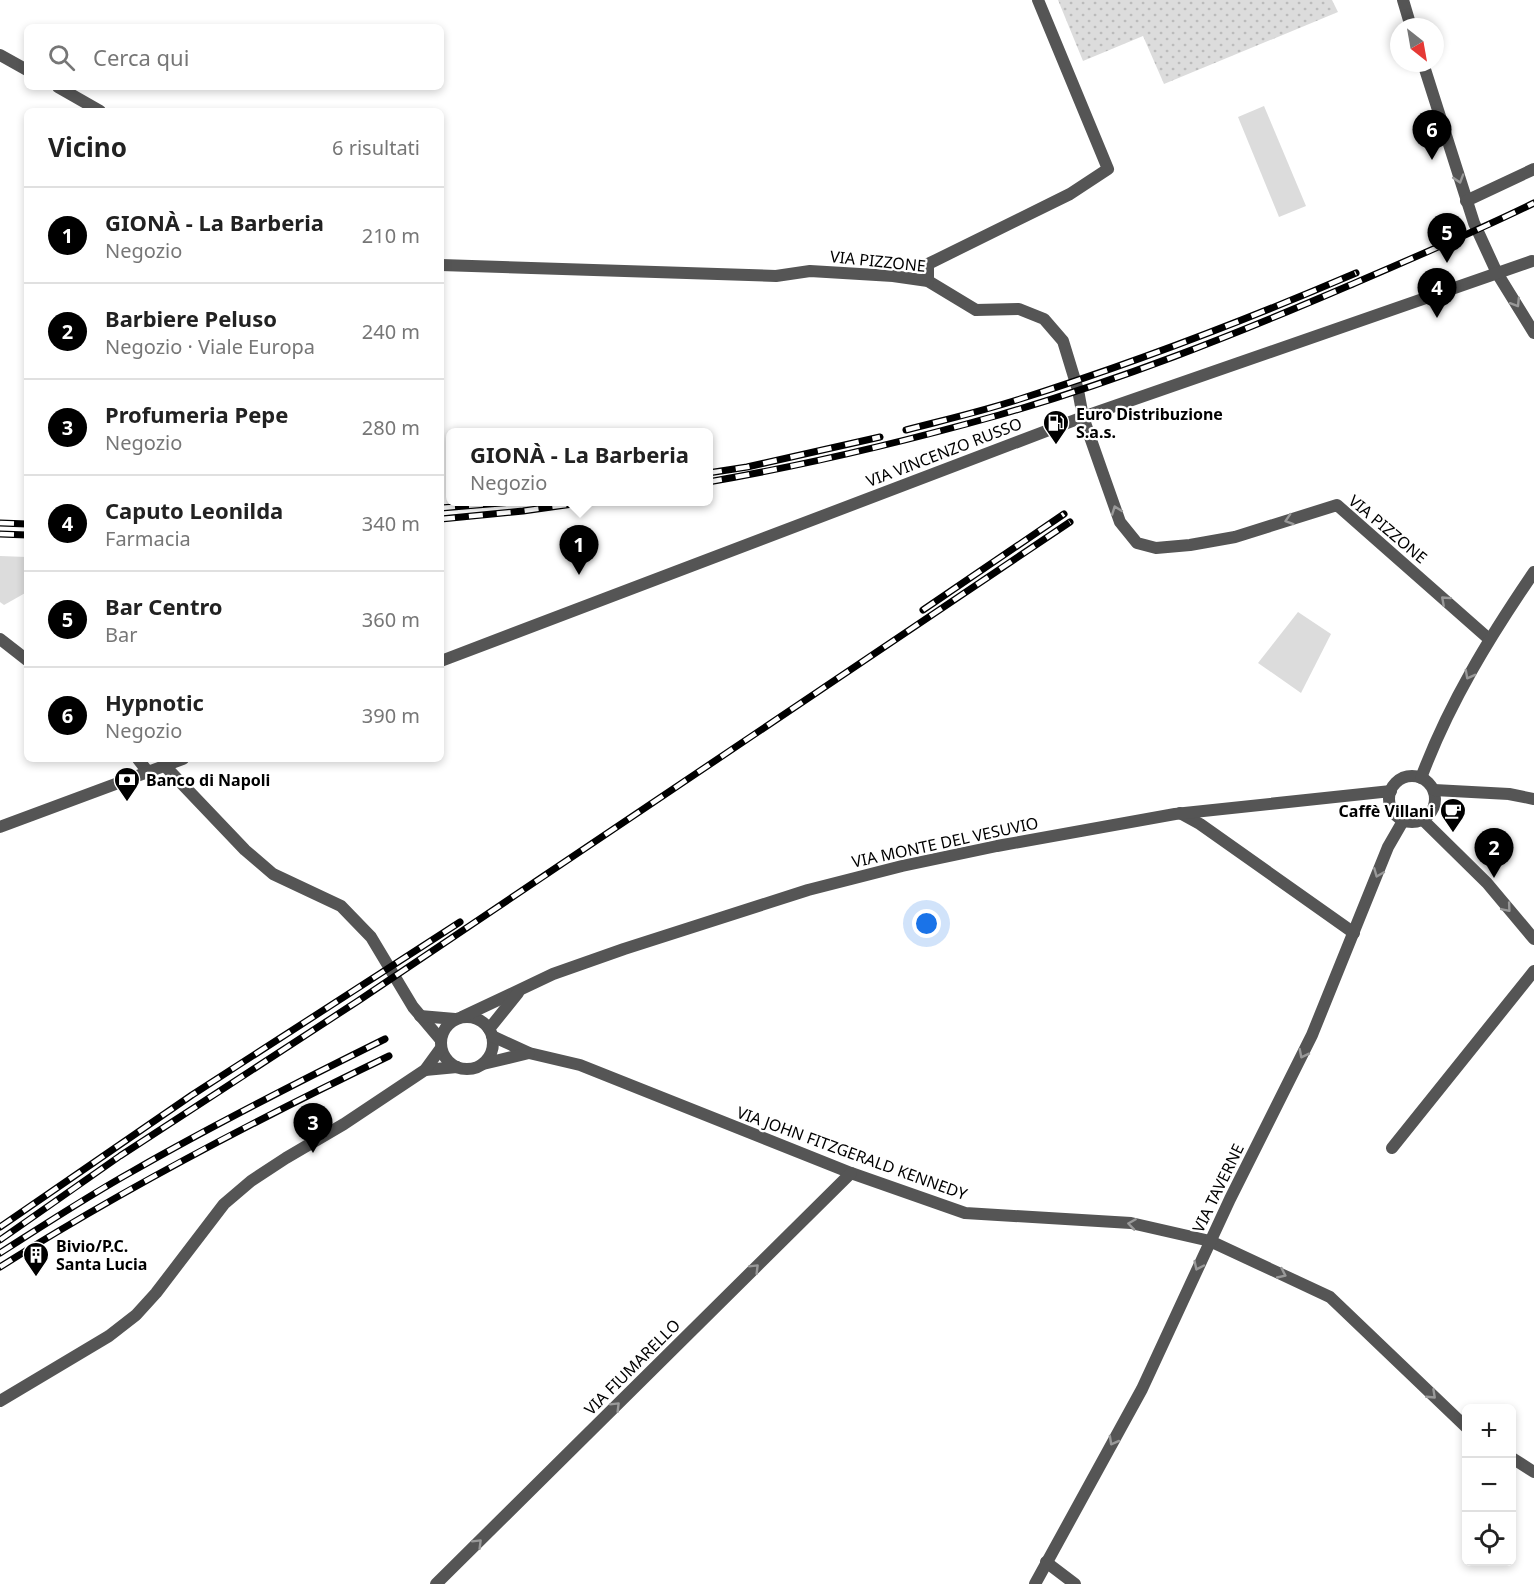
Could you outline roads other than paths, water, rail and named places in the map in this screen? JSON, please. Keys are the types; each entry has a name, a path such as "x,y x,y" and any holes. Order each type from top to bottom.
{"street":[{"path":"928,281 928,264 1070,194 1108,169 1038,0"},
{"path":"1403,0 1408,18"},
{"path":"0,55 24,68"},
{"path":"1426,72 1474,223 1497,273 1534,333"},
{"path":"62,90 95,108"},
{"path":"1466,201 1534,169"},
{"name":"VIA VINCENZO RUSSO","path":"444,660 1083,417 1532,261"},
{"name":"VIA PIZZONE","path":"444,265 776,276 810,271 892,276 928,281 976,310 1019,309 1044,318 1063,341 1078,390 1083,417 1120,522 1137,543 1156,548 1235,537 1337,505 1489,639"},
{"path":"1421,778 1437,736 1489,639 1534,572"},
{"path":"0,639 24,658"},
{"path":"140,762 148,772"},
{"path":"0,827 175,762"},
{"path":"165,766 245,850 273,874 341,906 370,937 416,1011 441,1044 449,1063 457,1067"},
{"path":"1410,776 1421,778 1428,782 1434,790 1435,805 1432,812 1423,820 1412,823 1403,821 1391,809 1389,801 1391,791 1402,778 1410,776"},
{"path":"1434,790 1509,794 1534,799"},
{"name":"VIA MONTE DEL VESUVIO","path":"459,1018 553,974 624,949 808,890 902,866 997,846 1180,813 1391,791"},
{"path":"1180,813 1200,824 1354,933"},
{"path":"1423,820 1487,884 1534,939"},
{"name":"VIA TAVERNE","path":"1035,1584 1142,1389 1210,1241 1312,1035 1388,847 1403,821"},
{"path":"1392,1148 1534,971"},
{"name":"VIA MONTE DEL VESUVIO","path":"482,1064 492,1051 491,1032 521,990"},
{"path":"416,1011 459,1018 478,1018 491,1032"},
{"path":"0,1401 109,1336 136,1315 156,1293 224,1204 251,1181 285,1158 344,1124 425,1070 441,1044 448,1024 459,1018"},
{"name":"VIA JOHN FITZGERALD KENNEDY","path":"491,1032 529,1053 580,1065 851,1173 966,1213 1131,1223 1210,1241 1330,1297 1462,1422"},
{"name":"VIA JOHN FITZGERALD KENNEDY","path":"482,1064 529,1053"},
{"path":"425,1070 474,1068 482,1064"},
{"name":"VIA FIUMARELLO","path":"436,1584 851,1173"},
{"path":"1516,1461 1534,1472"},
{"path":"1046,1562 1075,1584"}],"railway":[{"path":"713,481 891,444 999,415 1088,387 1262,322 1441,246 1534,203"},
{"path":"906,430 1006,403 1105,371 1231,324 1356,273"},
{"path":"713,472 747,467 880,437"},
{"path":"444,508 465,506"},
{"path":"444,519 559,506"},
{"path":"923,610 1064,514"},
{"path":"0,1240 120,1156 358,1001 1070,522"},
{"path":"0,523 24,524"},
{"path":"0,534 24,535"},
{"path":"0,1227 192,1095 460,922"},
{"path":"0,1253 99,1190 258,1103 385,1039"},
{"path":"0,1267 192,1156 389,1056"}],"place":[{"name":"Hypnotic","path":"1432,160"},
{"name":"Bar Centro","path":"1447,263"},
{"name":"Caputo Leonilda","path":"1437,318"},
{"name":"Euro Distribuzione S.a.s.","path":"1056,446"},
{"name":"GIONÀ - La Barberia","path":"579,575"},
{"name":"Banco di Napoli","path":"127,803"},
{"name":"Caffè Villani","path":"1453,834"},
{"name":"Barbiere Peluso","path":"1494,878"},
{"name":"Profumeria Pepe","path":"313,1153"},
{"name":"Bivio/P.C. Santa Lucia","path":"36,1278"}]}
